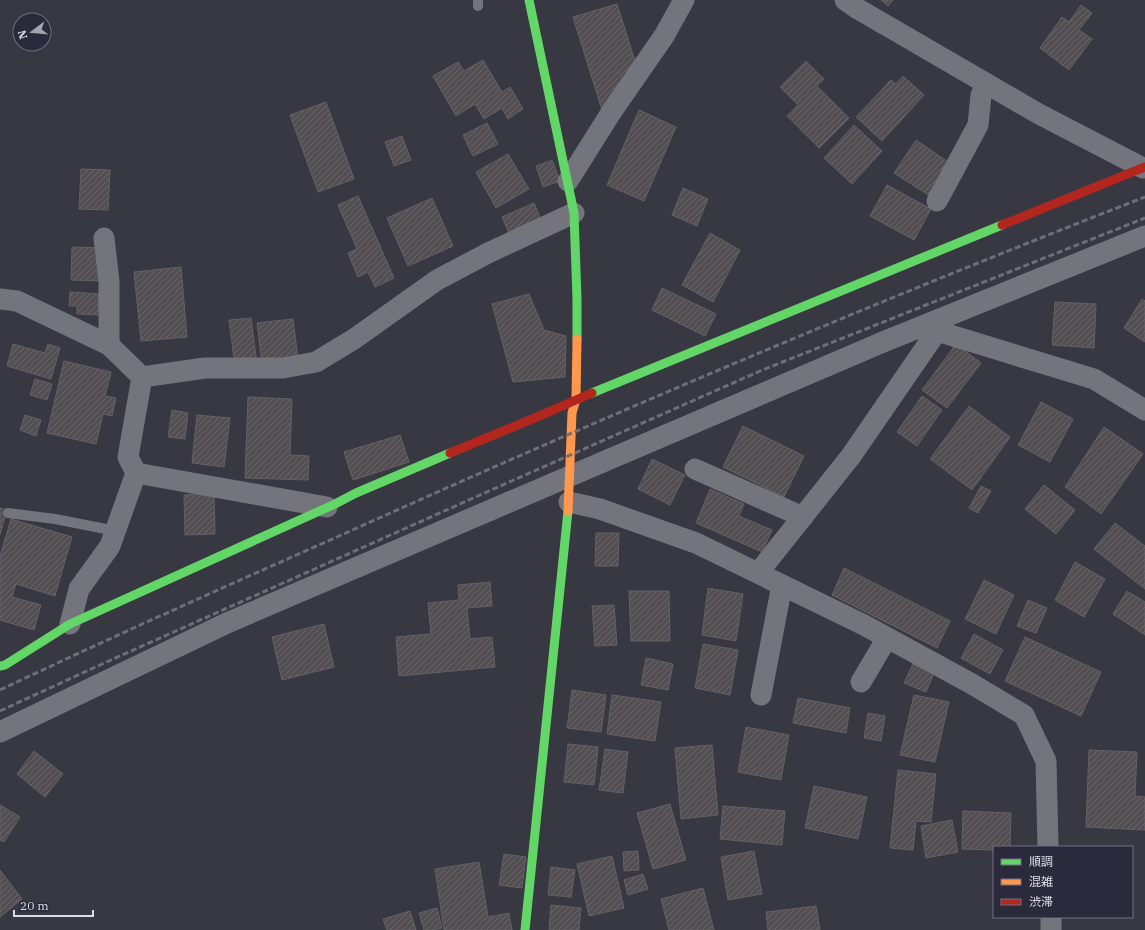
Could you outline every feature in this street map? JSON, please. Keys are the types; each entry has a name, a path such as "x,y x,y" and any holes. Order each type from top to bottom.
{"street":[{"path":"525,930 569,502 572,413 576,399 577,299 574,213 529,0"},
{"path":"568,181 612,111 664,36 684,0"},
{"path":"845,0 984,89 1039,114 1144,168"},
{"path":"937,201 978,125 984,89"},
{"path":"0,666 5,665 70,624 356,493 530,420 576,399 1144,168"},
{"path":"142,377 205,368 283,368 316,362 354,339 437,280 488,253 574,213"},
{"path":"0,732 227,623 883,342 1145,236"},
{"path":"104,238 109,281 108,345"},
{"path":"0,299 17,301 108,345 142,377"},
{"path":"758,573 851,456 936,331 1094,379 1145,410"},
{"path":"70,624 78,589 110,546 136,473 128,457 142,377"},
{"path":"695,469 803,517"},
{"path":"136,473 327,507"},
{"path":"569,502 600,509 696,543 864,625 972,684 1024,716 1046,761 1048,846"},
{"path":"761,695 782,585"},
{"path":"861,682 887,638"},
{"path":"1051,918 1051,930"}],"lane":[{"path":"8,513 55,519 116,531"}],"building":[{"path":"881,0 893,0 888,6"},
{"path":"617,4 637,67 602,110 573,17"},
{"path":"1081,5 1092,13 1079,30 1092,39 1069,70 1040,48 1062,17 1069,22"},
{"path":"483,60 502,92 510,87 523,109 508,119 502,108 484,119 475,104 456,116 433,76 458,62 464,71"},
{"path":"806,61 824,79 817,86 849,118 819,148 787,116 798,105 780,87"},
{"path":"903,76 924,95 882,141 856,117 891,80 896,84"},
{"path":"326,102 354,179 318,192 290,115"},
{"path":"639,110 676,127 644,201 607,185"},
{"path":"487,123 498,144 473,156 463,135"},
{"path":"854,125 882,151 852,184 824,158"},
{"path":"402,136 411,160 394,166 385,142"},
{"path":"916,140 951,164 930,196 894,173"},
{"path":"508,154 529,189 496,208 476,172"},
{"path":"552,160 560,181 543,187 536,166"},
{"path":"81,169 110,170 108,210 79,209"},
{"path":"887,185 931,209 914,240 870,216"},
{"path":"683,188 708,199 697,226 672,215"},
{"path":"358,196 394,278 375,287 368,272 358,277 348,253 357,249 338,205"},
{"path":"432,198 453,246 408,266 387,218"},
{"path":"534,203 542,222 510,236 502,217"},
{"path":"710,233 740,250 713,302 682,285"},
{"path":"72,247 104,248 103,281 71,280"},
{"path":"181,267 187,337 141,341 134,272"},
{"path":"662,288 716,314 705,336 652,310"},
{"path":"70,292 99,294 98,315 77,314 77,306 69,306"},
{"path":"529,294 544,330 566,336 565,377 513,382 492,304"},
{"path":"1142,299 1145,301 1145,342 1124,328"},
{"path":"1055,302 1096,304 1094,348 1052,345"},
{"path":"251,318 257,364 235,367 229,320"},
{"path":"293,319 298,359 262,364 257,323"},
{"path":"13,344 45,353 48,344 60,348 51,379 7,366"},
{"path":"956,344 981,363 947,408 922,390"},
{"path":"64,361 111,372 105,396 116,398 112,416 103,414 96,444 47,433"},
{"path":"35,379 52,384 47,400 30,395"},
{"path":"922,396 942,410 917,446 897,432"},
{"path":"248,397 292,399 290,455 309,456 308,480 245,478"},
{"path":"1041,402 1073,419 1050,462 1018,445"},
{"path":"969,406 1010,437 972,490 930,459"},
{"path":"172,410 188,413 185,439 168,437"},
{"path":"25,415 41,420 36,436 20,430"},
{"path":"197,415 230,418 224,467 192,463"},
{"path":"743,426 804,456 784,497 723,467"},
{"path":"1104,427 1143,454 1101,514 1065,487"},
{"path":"400,435 409,462 353,480 344,452"},
{"path":"652,459 685,475 670,505 638,489"},
{"path":"1044,485 1075,510 1056,534 1025,509"},
{"path":"981,486 991,491 978,513 969,508"},
{"path":"710,489 744,504 739,516 772,530 762,552 696,523"},
{"path":"214,494 215,534 185,535 184,495"},
{"path":"0,508 7,510 0,535"},
{"path":"11,519 72,537 55,596 16,584 12,597 41,605 34,630 0,620 0,556"},
{"path":"1115,523 1145,546 1145,589 1094,549"},
{"path":"596,533 619,533 618,566 595,566"},
{"path":"1075,562 1105,579 1084,617 1055,600"},
{"path":"844,568 950,621 937,648 832,595"},
{"path":"984,580 1014,595 996,634 965,619"},
{"path":"490,582 492,606 467,608 470,639 492,637 495,667 399,676 396,637 431,634 428,603 459,600 458,585"},
{"path":"708,588 743,594 736,641 702,635"},
{"path":"629,591 669,591 670,641 631,641"},
{"path":"1127,591 1145,602 1145,635 1113,614"},
{"path":"1028,600 1047,608 1036,633 1017,626"},
{"path":"614,605 617,645 595,646 592,606"},
{"path":"324,624 334,667 282,680 272,637"},
{"path":"974,634 1003,650 990,674 961,658"},
{"path":"1025,637 1101,672 1081,716 1005,681"},
{"path":"703,644 738,650 730,695 695,688"},
{"path":"646,658 673,664 668,690 641,685"},
{"path":"913,664 934,673 926,692 904,683"},
{"path":"572,690 606,695 601,732 567,728"},
{"path":"612,695 661,702 655,741 607,734"},
{"path":"914,695 949,702 935,762 900,755"},
{"path":"798,698 850,708 846,733 793,723"},
{"path":"868,713 885,716 881,741 864,738"},
{"path":"746,727 789,735 781,780 738,772"},
{"path":"568,744 598,747 594,785 564,782"},
{"path":"712,745 718,815 681,819 675,748"},
{"path":"605,749 628,752 623,793 599,790"},
{"path":"1089,750 1137,752 1135,796 1145,797 1145,830 1086,827"},
{"path":"34,751 63,774 45,797 17,774"},
{"path":"898,770 936,774 931,822 916,821 913,850 890,848"},
{"path":"814,786 867,797 858,839 805,828"},
{"path":"670,804 686,860 653,869 637,813"},
{"path":"0,805 20,817 4,842 0,840"},
{"path":"723,806 785,811 782,845 720,839"},
{"path":"963,811 1011,813 1010,846 993,846 993,850 962,849"},
{"path":"952,820 958,852 926,858 921,826"},
{"path":"638,851 639,870 624,871 623,852"},
{"path":"754,851 762,894 728,900 721,857"},
{"path":"504,854 526,857 522,888 499,885"},
{"path":"612,856 624,908 589,916 577,864"},
{"path":"479,862 488,917 509,913 512,930 444,930 435,869"},
{"path":"551,867 575,870 571,897 548,895"},
{"path":"0,870 22,899 0,917"},
{"path":"643,874 648,889 628,895 624,880"},
{"path":"703,888 714,930 669,930 661,899"},
{"path":"551,905 581,908 579,930 549,930"},
{"path":"816,906 820,930 768,930 766,912"},
{"path":"437,908 442,928 424,930 419,913"},
{"path":"410,911 416,930 387,930 383,919"}],"railway":[{"path":"0,690 210,593 537,448 738,362 941,278 1145,197"},
{"path":"0,711 102,664 760,371 1145,218"}],"traffic: fast":[{"path":"529,0 574,213 577,339"},
{"path":"592,393 1002,225"},
{"path":"0,666 5,665 70,624 335,504 356,493 450,453"},
{"path":"525,930 568,511"}],"traffic: slow":[{"path":"568,511 572,413 576,399 577,339"}],"traffic: jam":[{"path":"1002,225 1145,167"},
{"path":"450,453 592,393"}]}
